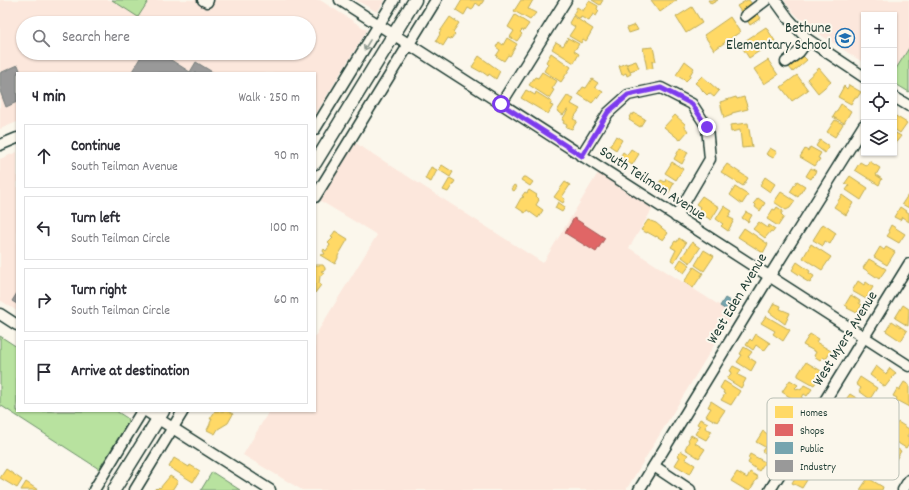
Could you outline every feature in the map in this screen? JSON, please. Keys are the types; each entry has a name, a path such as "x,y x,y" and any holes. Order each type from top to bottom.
{"main road":[{"path":"316,161 414,0"},
{"path":"114,490 160,414"}],"street":[{"path":"203,0 207,2 208,0"},
{"name":"South Teilman Avenue","path":"340,0 909,366"},
{"path":"316,127 394,0"},
{"path":"316,195 436,0"},
{"path":"501,104 566,0"},
{"path":"745,16 766,0"},
{"path":"775,0 788,18 808,40 861,75"},
{"path":"786,62 799,52 808,40"},
{"path":"582,156 608,112 628,95 661,88 692,104 707,127 710,159 676,217"},
{"path":"897,98 909,106"},
{"name":"West Eden Avenue","path":"639,490 861,130"},
{"path":"0,145 16,138"},
{"name":"West Myers Avenue","path":"827,398 909,264"},
{"path":"0,314 16,324"},
{"path":"94,490 141,412"},
{"path":"135,490 182,412"},
{"path":"160,414 173,427 270,490"},
{"path":"654,466 690,490"},
{"name":"West Myers Avenue","path":"770,490 776,480"},
{"path":"903,490 909,480"}],"shaded area":[{"path":"0,0 320,0 367,30 316,113 316,72 16,72 16,122 0,129"},
{"path":"356,0 385,0 377,12"},
{"name":"Bethune Elementary School","path":"784,0 909,0 909,48 897,67 897,12 861,12 861,61 810,28 792,11"},
{"path":"354,142 543,263 601,168 656,203 629,248 733,314 626,490 302,490 243,455 268,412 316,412 316,334 377,235 319,200"},
{"path":"16,152 16,310 0,300 0,159"}],"green space":[{"path":"112,0 149,0 139,16"},
{"path":"909,48 909,92 897,85 897,67"},
{"path":"0,336 16,346 16,412 118,412 127,418 128,422 99,469 0,405"},
{"path":"212,472 240,490 201,490"}],"building: Homes":[{"path":"462,0 484,0 480,6 476,3 472,10 468,8 464,15 456,10"},
{"path":"521,0 533,0 528,9 536,13 530,20 514,11"},
{"path":"592,0 603,0 600,5"},
{"path":"651,0 677,0 660,12"},
{"path":"708,0 718,0 711,4"},
{"path":"749,0 752,4 741,12 737,6"},
{"path":"589,1 598,6 597,9 599,11 596,16 593,14 589,21 581,17 580,19 573,15 577,7 583,11"},
{"path":"692,7 702,23 686,33 676,17"},
{"path":"757,13 761,18 750,25 747,20"},
{"path":"515,15 529,24 524,31 522,30 520,32 522,34 517,41 510,37 514,31 508,27"},
{"path":"573,16 593,29 586,41 583,39 581,43 569,36 575,27 569,23"},
{"path":"450,17 459,23 453,32 455,34 451,39 448,38 443,46 436,41 440,34 439,33"},
{"path":"730,17 740,32 714,50 704,35"},
{"path":"635,25 638,30 629,33 627,28"},
{"path":"766,27 775,41 749,58 740,44"},
{"path":"507,38 517,44 510,56 508,55 504,61 496,56 500,50 496,47 499,42 503,45"},
{"path":"568,38 579,44 574,51 579,54 574,63 552,49 556,42 563,46"},
{"path":"653,47 656,61 652,62 653,68 647,69 643,48"},
{"path":"551,53 571,67 561,82 544,71 548,64 546,62"},
{"path":"479,56 500,71 496,79 489,74 488,76 472,67"},
{"path":"803,56 807,60 793,72 789,67"},
{"path":"768,60 778,75 764,84 754,69"},
{"path":"636,61 639,68 630,71 627,64"},
{"path":"685,61 694,68 690,77 686,81 676,75"},
{"path":"626,63 631,74 627,76 626,73 622,75 619,66"},
{"path":"819,68 831,82 818,93 807,79"},
{"path":"542,72 557,81 549,98 529,85 535,77 538,78"},
{"path":"797,75 808,90 792,101 781,87"},
{"path":"702,76 719,91 714,97 709,93 707,95 695,83"},
{"path":"592,79 598,83 595,87 603,92 598,99 597,97 592,103 578,94 583,87 586,88"},
{"path":"849,85 861,92 857,98 855,97 851,104 838,97 844,86 847,89"},
{"path":"526,90 535,95 536,92 552,102 550,105 553,106 548,114 521,98"},
{"path":"567,96 574,99 571,104 580,109 573,119 577,121 572,129 566,127 567,125 563,123 564,121 562,120 568,110 563,115 557,111"},
{"path":"736,97 737,99 744,97 748,109 732,113 732,115 724,118 720,102"},
{"path":"841,104 851,111 844,123 833,117"},
{"path":"634,113 645,119 640,127 629,120 631,114 633,115"},
{"path":"675,115 685,124 688,131 680,140 664,127"},
{"path":"897,117 907,123 900,133 897,131"},
{"path":"835,120 843,124 835,137 827,132"},
{"path":"748,123 752,147 742,148 740,130 731,132 730,125"},
{"path":"897,134 901,136 897,141"},
{"path":"616,136 622,140 616,150 610,146"},
{"path":"820,140 829,146 825,153 816,146"},
{"path":"810,147 821,153 818,158 820,159 815,166 800,157 805,149 808,151"},
{"path":"680,148 688,152 682,164 674,159"},
{"path":"770,148 777,152 773,158 766,154"},
{"path":"631,149 639,154 632,165 625,160 623,163 618,160 623,152 627,155"},
{"path":"869,161 880,168 876,175 882,179 879,185 855,170 860,162 867,166"},
{"path":"672,162 683,169 676,180 665,173"},
{"path":"727,164 748,178 743,186 721,172"},
{"path":"442,165 453,172 450,177 439,170"},
{"path":"431,167 437,170 431,182 425,179"},
{"path":"811,168 816,171 811,179 806,176"},
{"path":"850,176 868,188 861,200 846,190 849,186 845,183"},
{"path":"523,177 526,177 533,182 530,186 521,180"},
{"path":"765,177 775,184 770,192 760,185"},
{"path":"450,178 455,181 448,192 443,190"},
{"path":"666,179 674,183 668,194 656,188 661,180 665,182"},
{"path":"797,181 805,186 798,197 790,192"},
{"path":"565,182 570,185 562,197 565,199 563,203 554,197"},
{"path":"514,185 517,187 514,191 511,189"},
{"path":"735,187 748,195 742,204 730,195"},
{"path":"529,190 537,195 536,196 539,200 536,205 543,210 538,218 527,210 525,213 516,207 521,198 524,197 522,196 525,192 527,193"},
{"path":"781,192 795,201 790,208 786,210 774,202"},
{"path":"842,195 853,203 846,215 834,207"},
{"path":"908,195 909,196 909,208 902,204"},
{"path":"702,196 719,207 711,220 697,211 700,207 696,204"},
{"path":"758,198 765,203 760,211 755,207 756,205 754,203"},
{"path":"558,202 565,207 562,212 555,208"},
{"path":"724,206 732,211 728,217 734,220 728,231 721,226 723,224 716,219"},
{"path":"777,207 783,211 781,214 784,217 778,226 767,219 773,209 775,210"},
{"path":"900,207 909,213 909,222 902,217 900,220 894,217"},
{"path":"746,212 752,215 748,222 742,218"},
{"path":"648,220 656,223 668,233 663,240 641,230"},
{"path":"759,222 768,228 769,225 775,229 765,238 753,229"},
{"path":"823,224 836,233 830,244 825,241 823,246 813,240"},
{"path":"891,225 905,234 899,243 887,236 890,232 888,231"},
{"path":"744,228 768,244 763,253 738,237"},
{"path":"335,231 348,239 335,264 320,255 325,254 323,251 324,249 326,251 330,245 328,243 333,238 331,237"},
{"path":"679,238 686,243 674,262 671,260 676,250 671,247"},
{"path":"692,242 700,248 690,263 682,257"},
{"path":"811,244 831,257 822,270 803,258"},
{"path":"880,247 884,250 886,247 895,252 887,265 874,257"},
{"path":"704,250 714,256 704,271 695,265"},
{"path":"681,259 690,265 684,273 676,267"},
{"path":"869,259 886,269 879,279 863,268"},
{"path":"797,262 810,271 809,273 814,276 810,283 792,270"},
{"path":"316,265 323,265 325,268 325,270 321,271 324,273 320,276 319,284 321,285 316,292"},
{"path":"694,267 703,273 693,288 684,282"},
{"path":"858,281 864,285 866,282 873,287 866,299 852,291"},
{"path":"851,295 860,301 859,303 862,305 857,313 847,308 848,307 845,305"},
{"path":"774,303 781,306 780,309 790,313 785,324 769,312"},
{"path":"903,305 909,309 908,326 895,318"},
{"path":"766,316 790,330 783,341 773,334 775,331 761,323"},
{"path":"892,321 907,331 901,341 886,331"},
{"path":"756,334 770,343 764,351 756,345 753,350 746,345 750,339 752,341"},
{"path":"810,334 818,339 816,342 831,351 826,359 823,357 820,360 814,356 816,352 803,345"},
{"path":"744,347 752,352 748,357 756,362 751,371 737,362 742,355 740,354"},
{"path":"806,362 823,372 814,385 798,376"},
{"path":"733,366 741,370 738,375 746,379 741,388 727,379 732,372 730,371"},
{"path":"876,366 886,374 890,368 896,373 885,387 870,375"},
{"path":"860,377 877,388 871,398 869,398 859,391 861,388 856,384"},
{"path":"790,380 798,385 795,388 797,389 798,388 801,390 804,385 812,389 807,396 804,394 802,398 791,398 782,392"},
{"path":"724,381 740,391 731,405 721,400 725,394 720,388"},
{"path":"904,382 909,385 909,407 899,402 899,398 893,396 897,389 899,390"},
{"path":"850,394 856,398 847,398"},
{"path":"711,401 725,410 717,422 706,416 711,408 708,407"},
{"path":"214,412 229,412 233,414 228,423 218,429 215,434 207,430 212,419 210,419"},
{"path":"700,419 708,423 705,428 712,431 706,440 695,434 700,426 697,424"},
{"path":"899,423 909,429 907,436 909,438 909,443 906,448 899,444"},
{"path":"763,431 767,434 767,454 762,451 765,447 756,442"},
{"path":"691,435 698,439 695,443 705,449 699,458 685,449"},
{"path":"681,451 688,455 685,459 695,465 690,474 675,465 680,457 678,456"},
{"path":"750,454 765,462 759,471 748,463"},
{"path":"174,458 189,467 190,465 200,471 193,482 169,467"},
{"path":"6,469 22,480 17,488 0,478"},
{"path":"737,472 747,478 750,472 758,477 750,490 746,490 731,481"},
{"path":"170,476 178,481 172,490 154,490 159,487 160,488"},
{"path":"794,480 807,480 802,488 792,483"},
{"path":"867,480 871,480 883,487 882,490 860,490"},
{"path":"26,482 38,490 21,490"}],"building: Shops":[{"path":"574,218 605,238 596,252 565,233"}],"building: Public":[{"path":"725,298 738,306 733,314 720,306"}],"building: Industry":[{"path":"139,60 171,60 190,72 132,72"},
{"path":"196,62 212,72 190,72"},
{"path":"18,65 21,72 16,72 16,102 6,107 0,91 0,73"},
{"path":"16,295 16,303 12,301"}],"place":[{"name":"Bethune Elementary School","path":"845,38"}],"route":[{"path":"501,104 582,156 608,112 628,95 661,88 692,104 707,127"}]}
